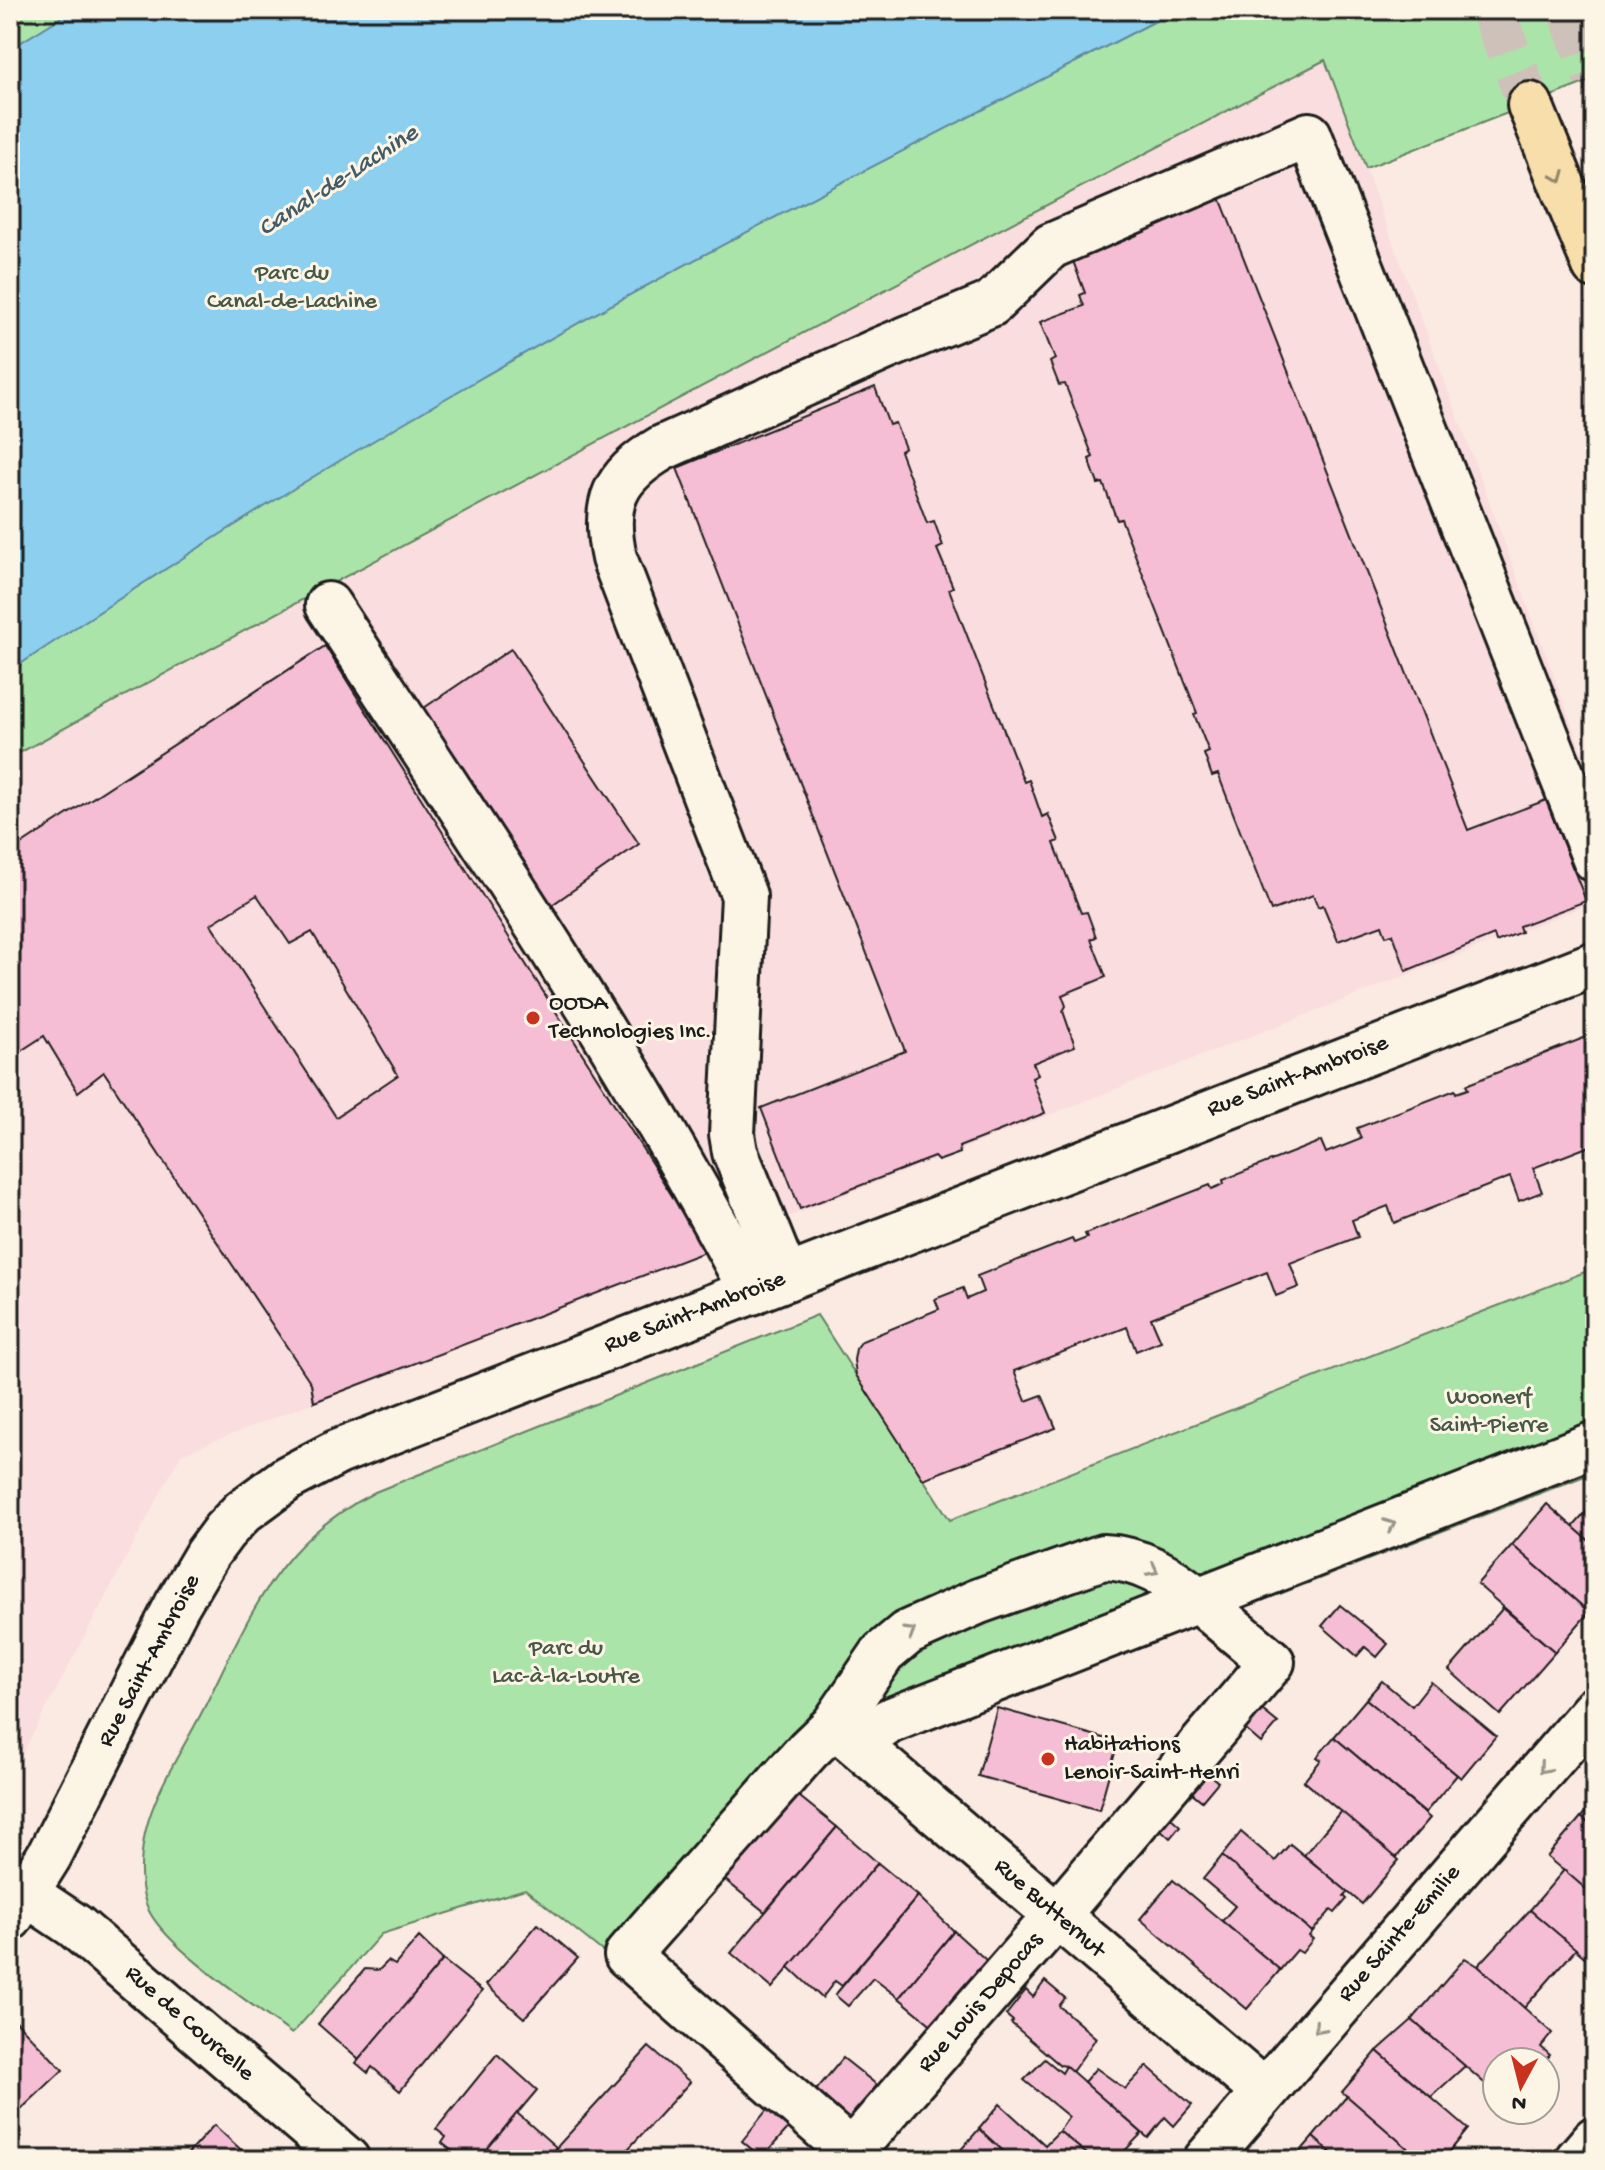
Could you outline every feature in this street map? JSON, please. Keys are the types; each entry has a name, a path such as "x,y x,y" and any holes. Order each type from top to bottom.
{"main road":[{"path":"1530,105 1595,266"}],"street":[{"path":"769,1285 732,1134 744,896 614,558 608,531 614,493 627,473 662,448 882,349 991,304 1051,246 1309,135 1595,859"},
{"path":"328,605 527,907 686,1170 769,1285"},
{"name":"Rue Saint-Ambroise","path":"19,1906 191,1579 224,1531 243,1511 288,1478 338,1452 1595,964"},
{"path":"848,2156 627,1955 808,1750 847,1736 875,1731 889,1721 1595,1444"},
{"path":"847,1736 883,1653 907,1633 932,1620 1103,1557 1126,1558 1146,1565 1198,1600"},
{"name":"Rue Louis Depocas","path":"848,2156 1272,1662 1198,1600"},
{"name":"Rue Sainte-Emilie","path":"1206,2160 1595,1709"},
{"name":"Rue Butternut","path":"847,1736 1264,2092"},
{"name":"Rue de Courcelle","path":"19,1906 75,1926 347,2160"},
{"path":"1577,2160 1595,2139"}],"shaded area":[{"path":"1325,59 1595,787 1595,902 181,1454 10,1777 10,758 382,555"}],"green space":[{"name":"Parc du Canal-de-Lachine","path":"10,10 1595,10 1595,79 1366,168 1325,60 666,406 10,758"},
{"name":"Parc du Lac-à-la-Loutre","path":"1595,1268 1595,1472 913,1736 858,1688 612,1959 525,1889 381,1934 292,2034 193,1960 159,1926 145,1902 141,1873 143,1843 150,1817 162,1786 243,1630 266,1590 302,1544 331,1519 375,1492 817,1315 950,1520"}],"water":[{"name":"Parc du Canal-de-Lachine","path":"73,10 1177,10 811,198 539,345 283,495 10,671 10,49"}],"building":[{"path":"1219,195 1468,830 1546,800 1586,901 1519,926 1521,932 1496,942 1494,935 1406,971 1393,934 1386,936 1382,925 1338,941 1323,905 1318,907 1313,895 1271,911 1218,774 1212,776 1204,754 1209,752 1194,714 1197,713 1121,519 1117,520 1103,483 1098,484 1089,459 1093,457 1065,384 1059,385 1050,362 1055,359 1040,322 1084,306 1080,295 1085,293 1070,253"},
{"path":"875,387 889,425 895,423 905,448 900,451 927,523 934,521 943,546 937,549 953,587 949,589 1024,782 1029,780 1042,817 1048,814 1059,841 1054,843 1081,913 1087,912 1096,937 1091,939 1106,977 1062,995 1066,1006 1063,1011 1075,1046 1033,1063 1038,1075 1032,1078 1045,1113 959,1147 960,1153 938,1161 934,1157 800,1209 761,1108 905,1051 677,468"},
{"path":"325,646 707,1251 314,1402 311,1383 104,1072 78,1092 44,1036 10,1058 10,852","holes":["257,895 290,944 312,932 398,1075 336,1117 211,924"]},
{"path":"511,649 639,844 546,909 418,712"},
{"path":"1591,1035 1595,1039 1595,1144 1533,1168 1542,1192 1519,1201 1510,1177 1394,1223 1388,1206 1352,1220 1358,1237 1290,1263 1299,1287 1276,1296 1267,1272 1151,1318 1161,1341 1136,1351 1127,1327 1014,1371 1026,1401 1042,1395 1056,1428 923,1479 856,1375 854,1360 856,1349 862,1341 939,1309 935,1299 963,1288 967,1299 983,1292 977,1276 1072,1239 1074,1243 1087,1238 1085,1234 1210,1185 1212,1189 1224,1184 1223,1180 1321,1141 1326,1153 1361,1139 1357,1128 1455,1090 1456,1093 1468,1089 1466,1085"},
{"path":"1595,1502 1595,1546 1573,1527"},
{"path":"1547,1504 1595,1546 1595,1606 1589,1612 1512,1545"},
{"path":"1512,1545 1589,1612 1555,1652 1477,1584"},
{"path":"1340,1605 1388,1644 1377,1657 1365,1647 1357,1656 1322,1626"},
{"path":"1503,1608 1555,1652 1500,1715 1449,1670"},
{"path":"1382,1681 1412,1706 1431,1682 1496,1736 1461,1778 1366,1699"},
{"path":"1366,1699 1457,1775 1425,1813 1334,1737"},
{"path":"1257,1706 1278,1723 1261,1743 1240,1725"},
{"name":"Habitations Lenoir-Saint-Henri","path":"997,1708 1118,1742 1099,1810 978,1776"},
{"path":"1334,1737 1430,1818 1396,1858 1304,1781 1321,1760 1317,1757"},
{"path":"1201,1768 1218,1782 1202,1801 1185,1787"},
{"path":"795,1793 837,1827 765,1912 724,1879"},
{"path":"1595,1801 1595,1829 1581,1817"},
{"path":"1341,1811 1399,1860 1362,1904 1304,1855"},
{"path":"1169,1816 1180,1826 1170,1838 1159,1828"},
{"path":"1581,1817 1595,1829 1595,1897 1547,1857"},
{"path":"837,1827 878,1863 772,1988 731,1953"},
{"path":"1241,1832 1275,1861 1290,1844 1348,1892 1344,1896 1347,1899 1335,1913 1331,1910 1312,1932 1222,1856"},
{"path":"1222,1856 1312,1932 1309,1936 1313,1939 1302,1953 1297,1950 1280,1970 1222,1921 1235,1906 1203,1879"},
{"path":"878,1863 918,1896 842,1986 835,1981 822,1998 789,1967"},
{"path":"1564,1870 1595,1897 1595,1966 1530,1910"},
{"path":"1173,1880 1280,1970 1247,2009 1140,1919"},
{"path":"918,1896 954,1931 899,1998 873,1978 848,2006 835,1995"},
{"path":"1530,1910 1576,1949 1524,2008 1478,1966"},
{"path":"538,1924 578,1958 524,2018 486,1985"},
{"path":"954,1931 996,1969 940,2032 899,1998"},
{"path":"419,1937 443,1960 359,2060 318,2024 365,1969 379,1970 388,1961 395,1965"},
{"path":"1465,1958 1478,1966 1552,2033 1542,2046 1481,2046 1481,2080 1412,2020"},
{"path":"443,1960 482,1991 400,2091 372,2067 368,2073 356,2063"},
{"path":"1045,1981 1065,1998 1059,2006 1096,2038 1072,2072 1011,2023 1013,2021 1006,2015 1026,1990 1033,1997"},
{"path":"14,2019 63,2070 17,2113 10,2104 10,2022"},
{"path":"1412,2020 1465,2066 1431,2097 1377,2051"},
{"path":"649,2047 690,2082 618,2160 545,2160"},
{"path":"1377,2051 1468,2129 1446,2156 1438,2150 1429,2160 1421,2160 1342,2092"},
{"path":"497,2054 537,2090 478,2160 465,2154 461,2158 442,2143 446,2137 436,2129"},
{"path":"843,2058 877,2085 847,2123 812,2095"},
{"path":"1045,2059 1062,2073 1066,2066 1142,2133 1116,2160 1094,2160 1059,2131 1069,2117 1024,2080"},
{"path":"1147,2066 1192,2105 1174,2126 1165,2117 1148,2138 1084,2082 1096,2068 1125,2089"},
{"path":"1347,2096 1421,2160 1339,2160 1313,2137"},
{"path":"1000,2104 1045,2145 1059,2131 1094,2160 1013,2160 979,2129"},
{"path":"770,2106 791,2125 762,2158 742,2141"},
{"path":"517,2113 556,2147 545,2160 478,2160"},
{"path":"214,2125 252,2160 182,2160"},
{"path":"979,2129 1013,2160 968,2160 958,2153"},
{"path":"1313,2137 1339,2160 1293,2160"},
{"path":"881,2153 899,2160 875,2160"}],"tunnel":[{"path":"1492,10 1530,105"},
{"path":"1569,10 1595,78"}],"place":[{"name":"OODA Technologies Inc.","path":"533,1018"},
{"name":"Habitations Lenoir-Saint-Henri","path":"1048,1759"}],"water label":[{"name":"Canal-de-Lachine","path":"339,182"}],"park label":[{"name":"Woonerf Saint-Pierre","path":"1489,1412"}]}
